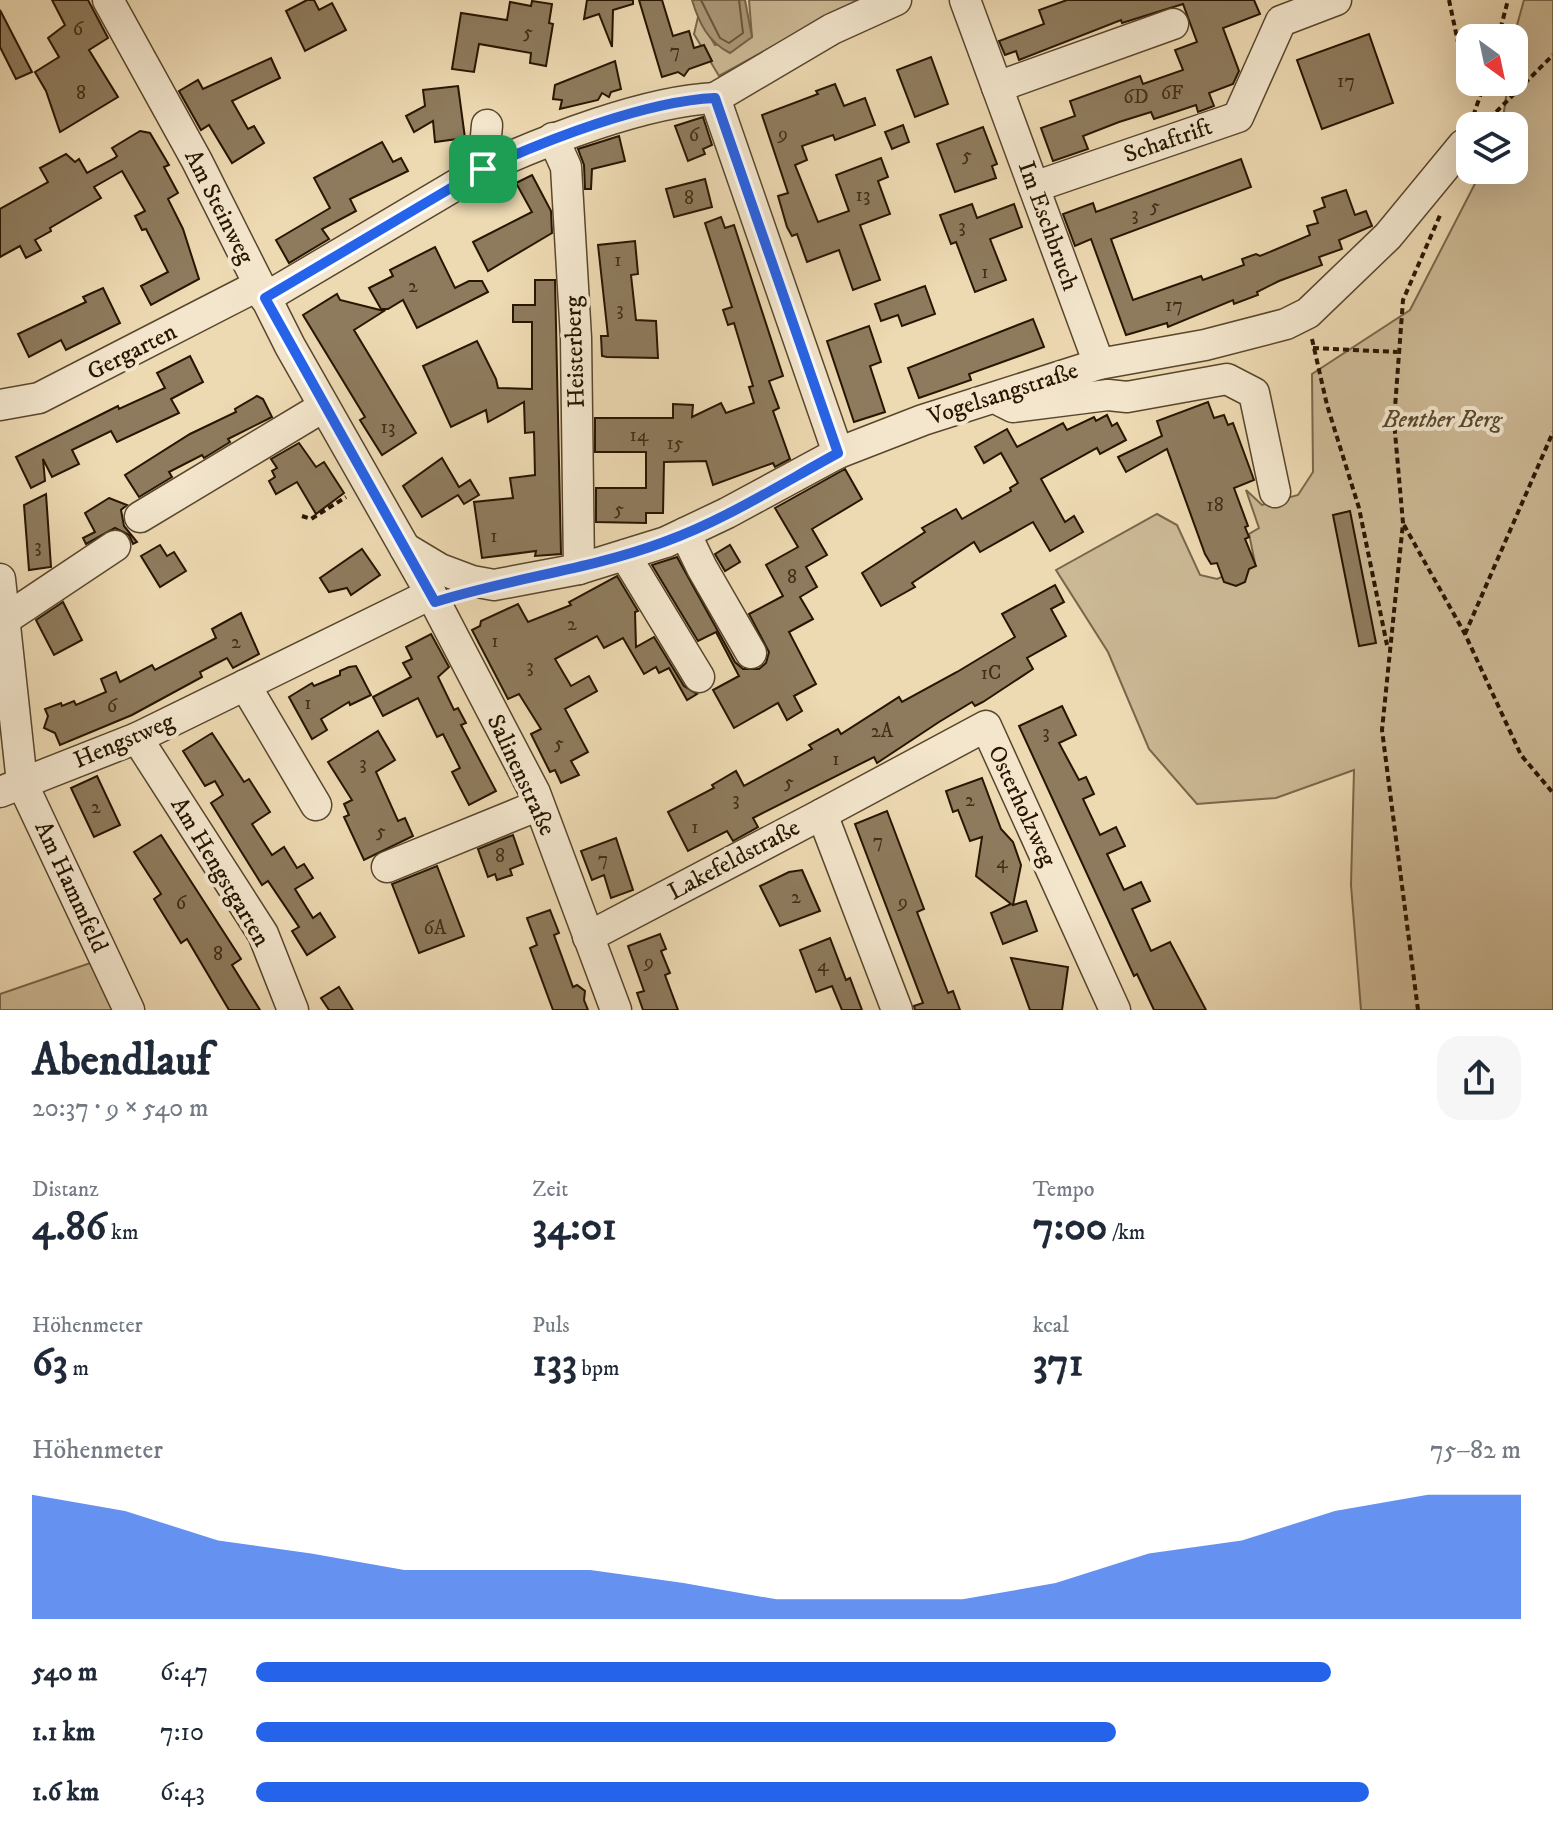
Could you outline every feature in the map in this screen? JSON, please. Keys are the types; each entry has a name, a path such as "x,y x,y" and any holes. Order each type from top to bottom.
{"street":[{"path":"838,453 715,98 832,29 896,0"},
{"name":"Im Eschbruch","path":"965,0 1099,364"},
{"name":"Schaftrift","path":"1034,187 1238,117 1281,21 1336,0"},
{"name":"Am Steinweg","path":"115,3 323,407 405,548"},
{"path":"997,87 1173,24"},
{"name":"Gergarten","path":"0,405 39,398 262,292 483,169 553,138 646,111 715,98"},
{"path":"483,169 487,125"},
{"name":"Heisterberg","path":"553,138 566,167 575,323 579,569"},
{"name":"Vogelsangstraße","path":"433,598 579,569 625,555 685,533 838,453 992,396 1099,364 1205,345 1286,324 1308,313 1388,236 1456,154"},
{"path":"992,396 1013,407 1108,395 1127,397 1227,379 1254,393 1275,492"},
{"path":"140,517 323,407"},
{"path":"685,533 751,653"},
{"path":"4,620 115,546"},
{"name":"Vogelsangstraße","path":"405,548 440,569 494,585"},
{"name":"Salinenstraße","path":"405,548 539,805 616,1010"},
{"path":"625,555 699,677"},
{"name":"Am Hammfeld","path":"0,579 11,788 129,1010"},
{"name":"Hengstweg","path":"11,788 137,738 433,598"},
{"path":"245,685 316,805"},
{"name":"Osterholzweg","path":"822,814 986,726 1115,1010"},
{"name":"Am Hengstgarten","path":"137,738 263,934 293,1010"},
{"path":"387,867 539,805"},
{"name":"Lakefeldstraße","path":"588,937 822,814 897,1010"}],"path":[{"path":"1449,0 1456,33"},
{"path":"1502,24 1508,0"},
{"path":"1495,112 1553,55"},
{"path":"1418,1010 1382,730 1403,523 1394,421 1397,352 1403,300 1442,209"},
{"path":"1308,313 1327,405 1359,508 1389,651"},
{"path":"1313,348 1397,352"},
{"path":"1465,634 1553,432"},
{"path":"302,516 311,519 355,491"},
{"path":"1403,523 1465,634 1521,755 1553,793"}],"green space":[{"path":"749,0 869,0 815,23 719,76 694,34 698,17 715,45 752,37"},
{"name":"Benther Berg","path":"1524,0 1553,0 1553,1010 1361,1010 1351,885 1354,770 1276,798 1197,804 1149,749 1108,652 1056,570 1157,514 1177,525 1200,575 1217,579 1255,563 1249,534 1259,528 1246,490 1262,505 1298,495 1313,472 1312,374 1410,310 1475,184 1528,184 1528,112 1504,112 1506,96 1528,96 1528,24 1517,24"},
{"path":"99,960 122,1010 0,1010 0,994"}],"water":[{"path":"692,0 745,0 752,37 730,53 722,49 705,31"}],"building":[{"path":"52,0 88,0 108,38 89,50 118,97 60,132 46,91 35,72 59,57 48,38 65,25"},
{"path":"307,0 314,0 319,10 332,3 346,30 305,51 286,11"},
{"path":"587,0 633,0 633,4 613,10 612,47 599,14 584,19"},
{"path":"639,0 662,0 673,36 689,31 694,48 704,45 712,61 689,69 684,76 678,72 662,77"},
{"path":"1067,0 1254,0 1260,14 1223,28 1239,71 1233,84 1209,93 1214,106 1198,112 1196,105 1154,119 1151,112 1119,122 1083,136 1088,149 1053,161 1041,128 1075,116 1070,101 1140,76 1143,84 1183,70 1175,50 1197,42 1183,4 1122,23 1121,20 1019,60 1016,51 1005,55 999,41 1044,24 1039,10"},
{"path":"532,1 552,4 549,23 553,24 546,66 530,63 531,53 479,44 474,72 452,69 461,13 507,20 510,2 531,6"},
{"path":"0,10 32,72 16,79 0,47"},
{"path":"1369,34 1393,103 1322,129 1297,60"},
{"path":"931,57 948,104 915,117 897,70"},
{"path":"271,58 280,78 232,101 248,129 254,126 264,143 232,163 209,125 201,130 179,91 198,80 203,89"},
{"path":"615,61 621,89 611,92 609,97 602,93 598,100 560,109 562,100 553,99 555,85"},
{"path":"835,84 844,106 865,98 875,125 835,140 833,135 802,146 807,160 795,165 818,222 849,211 836,175 881,158 888,177 878,181 890,214 860,225 880,280 853,290 839,250 807,262 797,234 792,236 787,227 778,196 788,193 762,115 818,94 816,91"},
{"path":"458,86 465,138 435,142 433,121 414,132 406,116 425,106 423,90"},
{"path":"703,117 712,145 703,149 705,154 688,161 675,126"},
{"path":"903,125 909,142 892,149 885,132"},
{"path":"983,127 997,164 992,166 996,178 955,192 937,144"},
{"path":"140,131 150,133 169,165 164,167 178,193 168,199 183,229 199,279 151,305 141,286 168,272 146,229 142,230 135,216 145,211 122,171 94,187 101,198 35,240 41,250 26,258 20,246 0,257 0,209 48,182 40,168 66,154 75,162 79,159 87,173 115,158 117,156 112,148"},
{"path":"619,136 625,161 592,169 591,189 585,189 584,165 578,149"},
{"path":"382,142 393,162 401,158 408,171 350,199 356,211 322,229 329,239 289,263 276,240 330,208 314,178"},
{"path":"1241,159 1251,187 1111,239 1133,300 1201,276 1203,280 1244,265 1242,259 1256,254 1260,256 1310,235 1307,226 1318,223 1314,211 1325,207 1322,198 1346,190 1355,215 1366,211 1372,226 1339,240 1342,249 1319,257 1322,265 1279,281 1257,292 1258,295 1234,304 1233,300 1168,327 1167,323 1126,335 1091,239 1075,246 1063,214 1093,203 1096,212"},
{"path":"532,175 551,211 552,233 488,271 473,242 532,212 516,183"},
{"path":"705,179 712,207 674,217 666,189"},
{"path":"972,204 977,218 1014,204 1022,227 990,239 1006,280 975,292 956,242 951,244 940,215"},
{"path":"721,217 725,228 734,225 783,376 769,381 779,408 773,411 790,459 775,467 773,463 713,485 706,461 664,462 663,513 646,513 646,523 596,522 596,488 646,488 646,452 595,452 595,418 673,418 673,404 693,405 692,417 721,403 726,413 754,403 749,387 753,386 734,323 728,325 723,310 732,307 705,223"},
{"path":"635,241 638,274 631,275 636,320 656,321 658,358 602,356 601,336 608,336 598,245"},
{"path":"435,247 455,288 469,281 482,281 488,292 417,328 403,300 388,309 381,309 369,288 393,276 390,270"},
{"path":"535,280 555,280 561,554 535,556 536,551 482,558 474,502 513,498 510,478 535,475 534,432 525,433 524,402 488,422 486,410 451,427 423,366 477,341 498,388 532,389 532,322 513,322 513,305 535,305"},
{"path":"925,286 935,314 902,326 898,315 881,321 875,304"},
{"path":"103,288 120,323 66,350 61,340 29,357 18,334 86,302 83,297"},
{"path":"337,294 340,300 384,311 354,330 416,433 382,455 360,420 365,417 303,315"},
{"path":"1033,319 1044,347 969,374 971,380 919,398 908,368"},
{"path":"869,326 881,362 870,366 885,412 854,422 827,341"},
{"path":"190,356 203,382 171,399 179,413 117,442 111,431 72,450 79,464 52,477 43,459 45,481 31,488 16,457 118,406 119,409 165,388 157,373"},
{"path":"257,396 263,399 272,417 228,439 230,442 204,458 202,455 169,472 172,477 139,497 125,475 190,434 236,412 235,409"},
{"path":"1208,402 1214,418 1224,415 1228,425 1233,423 1254,480 1234,488 1248,526 1245,527 1249,537 1245,539 1256,566 1249,569 1245,582 1236,586 1224,582 1217,563 1211,564 1205,554 1167,449 1126,472 1118,457 1162,436 1157,421"},
{"path":"1107,415 1112,426 1117,423 1126,440 1100,454 1097,448 1041,479 1065,522 1074,516 1083,532 1050,551 1033,522 980,552 974,542 912,583 915,587 881,606 862,573 925,532 922,528 956,509 962,519 1011,491 1010,488 1018,483 1001,453 984,463 975,447 1007,429 1017,447 1063,423 1067,430 1094,417 1096,421"},
{"path":"299,443 316,467 324,462 344,493 316,514 297,482 276,494 269,481 275,477 272,471 277,468 271,459"},
{"path":"442,458 459,487 470,480 479,495 464,504 458,495 422,517 403,486"},
{"path":"845,469 862,499 812,529 827,555 806,567 817,587 800,597 813,619 789,632 816,684 794,696 802,711 787,720 778,703 734,728 713,690 739,676 716,632 698,641 652,565 677,557 735,662 743,669 759,669 766,663 769,652 749,614 783,596 766,565 798,547 775,508"},
{"path":"46,494 51,567 29,570 24,505"},
{"path":"109,498 127,505 121,510 124,526 137,542 133,544 129,535 115,528 86,544 83,538 95,532 85,513"},
{"path":"1350,511 1376,643 1359,646 1333,515"},
{"path":"160,545 167,556 174,552 186,571 160,587 141,556"},
{"path":"730,545 740,562 725,571 715,554"},
{"path":"362,549 380,575 351,595 347,588 329,592 320,578"},
{"path":"617,576 638,611 635,612 636,647 654,637 684,686 697,694 687,700 669,668 659,673 656,667 644,674 623,638 604,648 597,636 555,659 571,686 589,676 597,691 565,709 588,752 571,761 579,775 561,783 555,770 550,772 531,734 541,729 519,694 508,699 472,630 480,626 481,621 518,604 528,622 571,605 569,602"},
{"path":"1055,585 1064,602 1051,609 1066,636 1027,658 1033,669 983,702 975,706 972,702 877,763 874,757 753,818 758,827 733,841 727,831 688,851 668,812 714,788 712,785 736,771 744,786 812,749 809,745 838,729 841,734 899,697 902,702 957,672 1015,637 1002,614"},
{"path":"63,602 82,640 54,655 36,620"},
{"path":"241,613 259,654 233,668 227,658 200,672 202,677 132,715 60,745 55,733 44,728 48,716 45,709 74,701 76,705 106,692 101,679 116,672 120,682 152,665 155,670 216,638 212,629"},
{"path":"431,634 449,667 438,677 454,710 458,708 466,723 461,725 496,791 469,805 452,772 460,768 443,734 437,737 418,698 383,716 373,697 411,677 403,663 412,659 406,647"},
{"path":"356,666 371,695 350,705 349,702 321,719 327,730 312,739 289,697 312,683 314,686"},
{"path":"1062,706 1076,735 1059,743 1079,780 1086,777 1094,794 1083,799 1100,835 1116,827 1125,846 1107,854 1124,890 1141,882 1150,901 1132,909 1151,951 1170,942 1206,1010 1154,1010 1137,974 1134,976 1019,726"},
{"path":"378,731 395,760 376,772 398,821 405,818 413,836 364,860 344,817 349,815 344,804 352,800 328,762"},
{"path":"212,733 244,782 249,779 270,812 252,824 272,855 284,847 297,868 304,864 313,878 295,889 313,918 320,913 335,937 307,955 292,931 299,927 268,881 262,885 211,803 223,795 215,781 205,786 183,751"},
{"path":"97,776 120,825 94,837 71,788"},
{"path":"982,778 1001,829 1013,842 1021,865 1013,905 1026,901 1037,931 1003,944 991,913 1011,904 976,876 982,837 970,841 958,810 953,812 946,791"},
{"path":"887,811 924,909 917,912 948,993 953,991 960,1010 915,1010 914,1006 923,1003 855,824"},
{"path":"161,835 241,959 232,965 260,1010 229,1010 187,939 181,943 154,899 161,894 134,852"},
{"path":"513,835 523,864 510,869 512,875 497,880 495,874 488,877 478,849"},
{"path":"616,838 633,890 611,898 604,875 592,880 581,851"},
{"path":"437,866 464,936 419,953 392,884"},
{"path":"802,870 820,911 780,926 760,886 789,872"},
{"path":"550,910 559,933 554,935 573,987 577,985 585,991 588,1010 553,1010 530,948 537,945 527,918"},
{"path":"660,934 666,949 661,951 670,973 665,975 678,1010 643,1010 637,993 644,991 628,946"},
{"path":"830,938 846,980 850,978 862,1010 842,1010 832,986 816,992 800,950"},
{"path":"1011,958 1068,967 1062,1010 1030,1010"},
{"path":"339,987 353,1010 329,1010 321,998"}],"route":[{"path":"715,98 838,453 666,542 579,569 494,585 435,602 323,407 265,298 483,169 553,138 646,111 715,98"}]}
